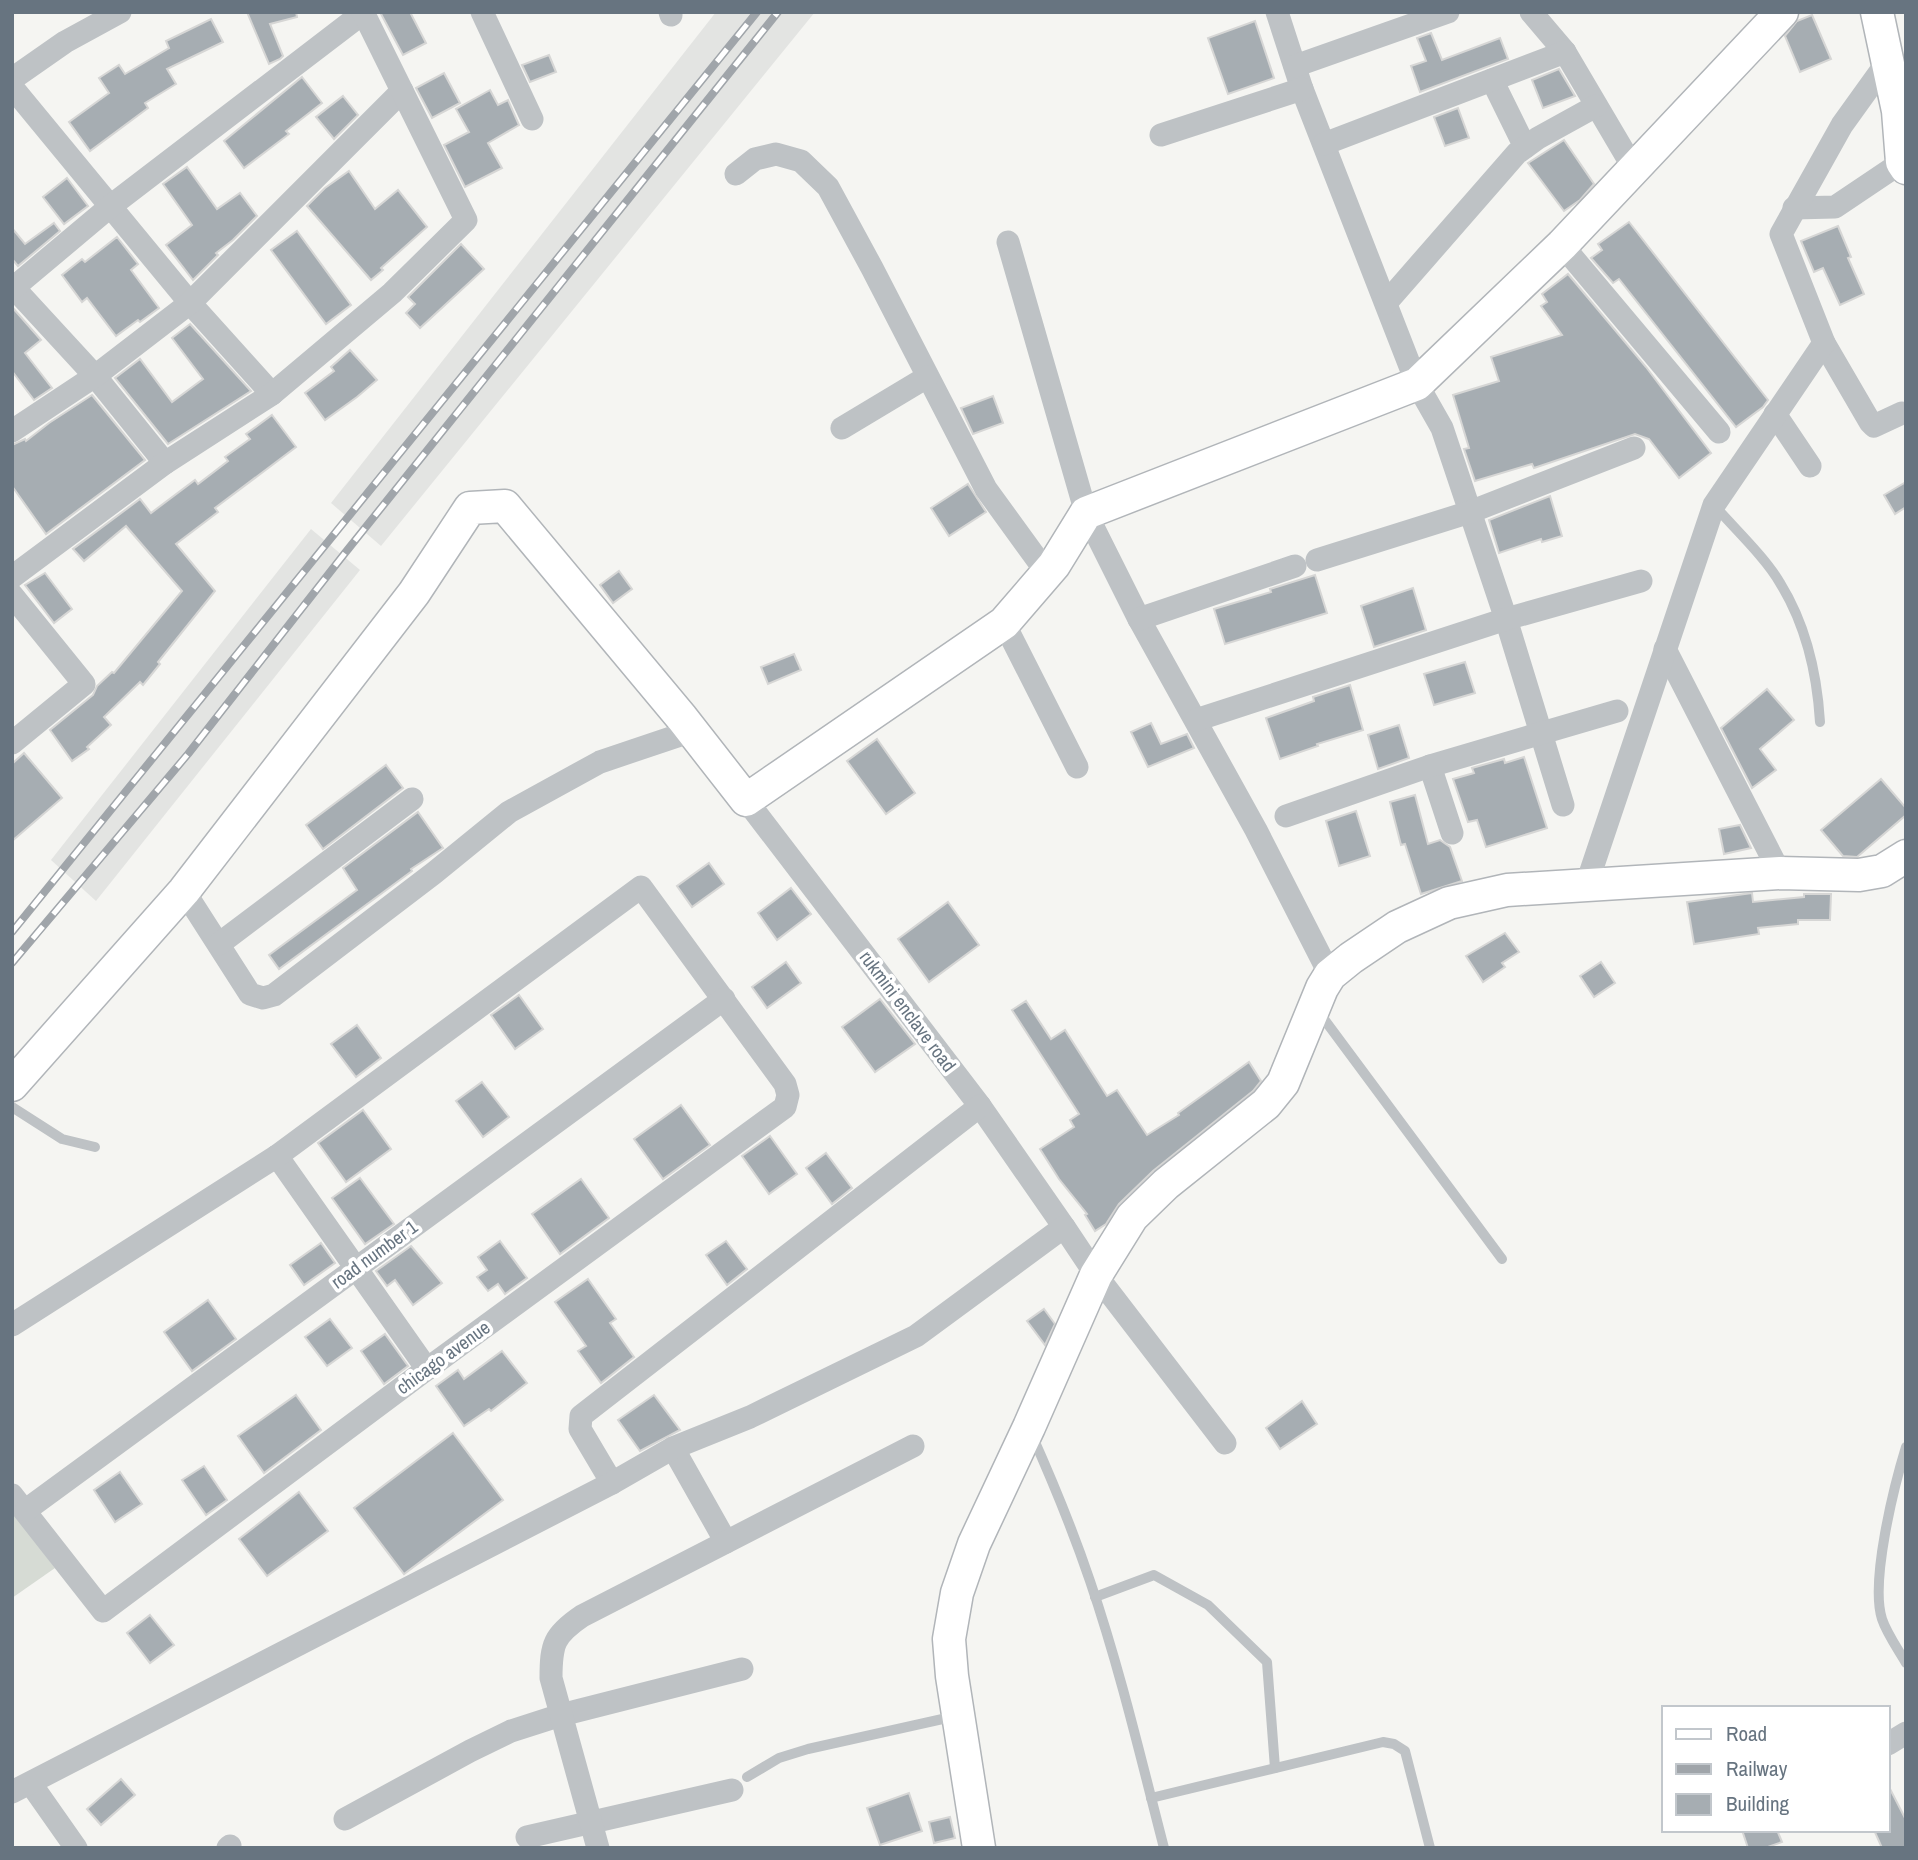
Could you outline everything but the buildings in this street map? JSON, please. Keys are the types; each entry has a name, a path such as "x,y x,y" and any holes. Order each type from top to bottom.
{"street":[{"path":"12,79 65,42 120,12"},
{"path":"482,12 533,119"},
{"path":"1277,12 1302,89 1417,384 1442,428 1506,619 1563,805"},
{"path":"1295,66 1448,12"},
{"path":"1531,12 1565,52 1634,169"},
{"path":"12,1085 184,891 414,593 470,508 505,506 746,800 1004,622 1047,573 1086,513 1417,384 1562,245 1783,12"},
{"path":"1794,208 1835,207 1904,165 1902,110 1877,12"},
{"path":"12,576 165,463 272,394 392,293 466,220 363,13 111,205 13,288 96,376 165,463"},
{"path":"1324,144 1565,52"},
{"path":"1888,61 1842,125 1780,234 1824,343 1870,422 1874,426 1902,413"},
{"path":"1492,80 1525,147"},
{"path":"12,87 190,303 272,394"},
{"path":"1161,135 1302,89"},
{"path":"12,431 96,376 190,303 401,91"},
{"path":"1385,303 1517,153 1596,106"},
{"path":"736,174 755,159 776,153 801,161 828,187 986,489 1047,573"},
{"path":"1009,242 1086,513 1139,620 1256,830 1330,975"},
{"path":"1562,245 1719,432"},
{"path":"1586,886 1714,505 1824,343"},
{"path":"842,428 927,377"},
{"path":"1775,414 1810,466"},
{"path":"1317,560 1470,512 1634,448"},
{"path":"1139,620 1295,566"},
{"path":"1196,720 1506,619 1641,581"},
{"path":"12,596 84,684 12,743"},
{"path":"1004,622 1077,767"},
{"path":"1665,649 1780,873"},
{"path":"1286,816 1430,766 1616,711"},
{"path":"184,891 250,995 263,998 274,995 509,812 600,762 692,731"},
{"path":"1430,766 1452,833"},
{"path":"219,944 412,799"},
{"name":"rukmini enclave road","path":"746,800 980,1106 1096,1275 1225,1443"},
{"path":"974,1847 949,1639 957,1593 974,1544 1096,1275 1132,1217 1175,1177 1266,1104 1283,1083 1314,1006 1330,975 1397,927 1449,903 1507,891 1780,873 1859,875 1882,871 1906,856"},
{"path":"12,1325 276,1156 641,887 724,999"},
{"name":"chicago avenue","path":"19,1503 103,1611 426,1369 785,1107 788,1096 785,1084 724,999"},
{"name":"road number 1","path":"19,1503 354,1268 724,999"},
{"path":"612,1483 580,1429 581,1416 980,1106"},
{"path":"276,1156 426,1369"},
{"path":"76,1848 21,1788 612,1483 673,1448 750,1417 916,1336 1064,1227"},
{"path":"598,1848 551,1678 551,1654 562,1630 582,1616 912,1446"},
{"path":"673,1448 726,1542"},
{"path":"345,1819 511,1731 561,1715 742,1669"},
{"path":"1890,1743 1906,1733"},
{"path":"527,1837 740,1784"}],"lane":[{"path":"1714,505 1779,581 1798,617 1811,656 1820,722"},
{"path":"1314,1006 1502,1259"},
{"path":"12,1107 62,1139 95,1147"},
{"path":"1029,1427 1052,1480 1095,1597 1131,1718 1164,1848"},
{"path":"1906,1447 1881,1560 1879,1592 1882,1618 1906,1662"},
{"path":"1095,1597 1154,1576 1208,1605 1267,1661 1275,1768"},
{"path":"740,1784 779,1758 808,1749 958,1716"},
{"path":"1151,1798 1383,1742 1394,1744 1405,1751 1430,1848"}],"shaded area":[{"path":"716,12 815,12 381,546 331,503"},
{"path":"311,529 360,570 96,901 51,860"},
{"path":"12,1511 55,1568 12,1598"}],"railway":[{"path":"12,932 757,12"},
{"path":"12,963 188,754 345,553 778,12"}]}
